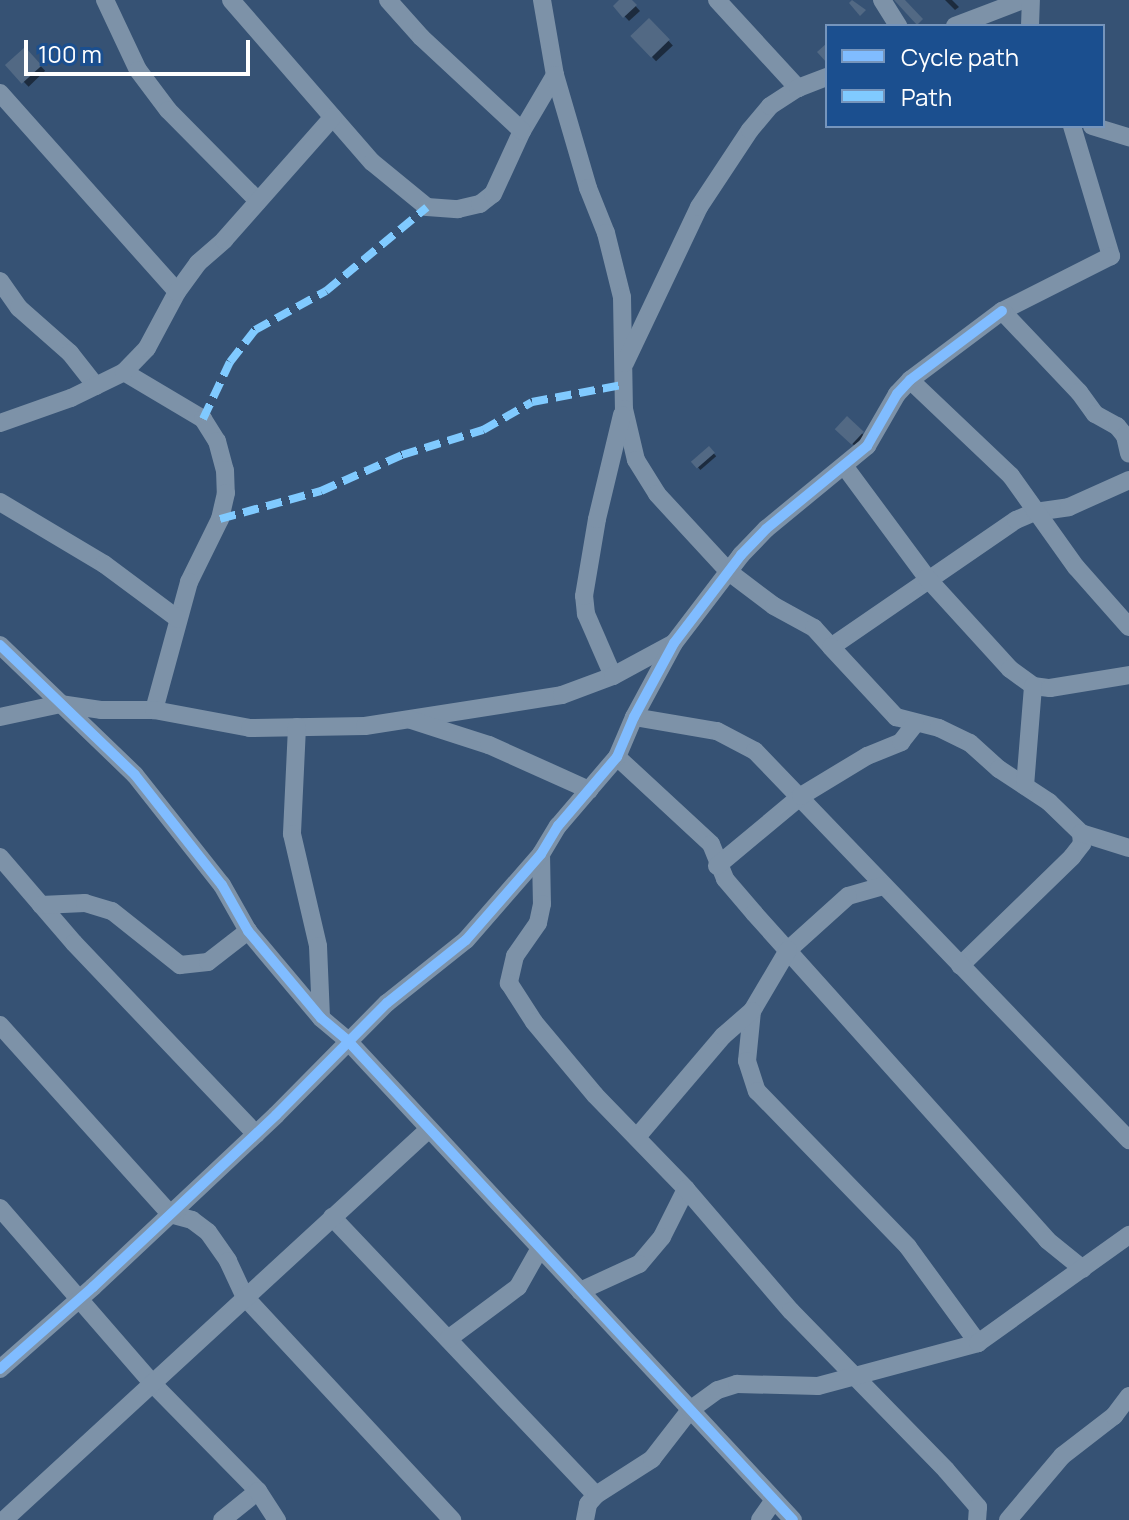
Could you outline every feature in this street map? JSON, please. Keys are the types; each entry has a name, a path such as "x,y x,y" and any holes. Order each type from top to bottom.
{"street":[{"path":"105,0 138,70 160,100 258,201"},
{"path":"231,0 372,162 427,207 458,209 480,204 493,194 522,131 555,75"},
{"path":"388,0 421,37 522,131"},
{"path":"542,0 555,75 622,297 624,409 636,460 657,494 729,572 774,606 814,628 896,717 939,728 970,743 999,769 1049,802 1081,833 1129,848"},
{"path":"717,0 798,88"},
{"path":"882,0 897,24"},
{"path":"960,24 1023,0"},
{"path":"1030,24 1031,0"},
{"path":"623,365 699,207 750,130 770,106 798,88 825,78"},
{"path":"0,93 177,292"},
{"path":"0,423 124,372 147,348 177,292 198,263 224,240 333,117"},
{"path":"0,1369 256,1134 387,1003 466,940 541,854 617,757 634,717 674,643 729,572 766,529 867,446 897,394 910,380 1002,311 1120,258 1073,128"},
{"path":"1099,128 1129,137"},
{"path":"0,281 19,308 70,353 96,386"},
{"path":"1002,311 1079,392 1095,414 1117,426 1125,436 1129,454"},
{"path":"124,372 203,419 217,441 225,470 226,493 220,519 189,582 154,710"},
{"path":"910,380 1011,476 1092,588 1129,627"},
{"path":"613,676 586,614 584,596 597,519 624,409"},
{"path":"845,467 927,578 1010,669 1033,686 1050,688 1129,675"},
{"path":"831,647 927,578 1035,512 1069,507 1129,480"},
{"path":"0,502 104,564 178,619"},
{"path":"0,717 60,704 101,710 154,710 250,728 365,726 562,695 613,676 674,643"},
{"path":"0,645 155,799 222,885 248,931 321,1018 347,1040 793,1520"},
{"path":"1025,786 1033,686"},
{"path":"634,717 717,731 755,751 1129,1140"},
{"path":"408,719 489,745 589,790"},
{"path":"717,866 801,796 867,756 901,742 915,724"},
{"path":"297,727 292,834 318,946 321,1018"},
{"path":"617,757 711,844 717,866 788,950 1047,1240 1083,1269"},
{"path":"960,966 1072,857 1082,844 1081,833"},
{"path":"541,854 542,904 538,923 515,956 509,983 534,1022 686,1189 791,1311 946,1470 981,1518"},
{"path":"0,857 41,905 256,1134"},
{"path":"637,1137 723,1036 752,1011 788,950 848,896 883,886"},
{"path":"41,905 85,903 112,911 180,965 208,962 248,931"},
{"path":"752,1011 747,1061 757,1091 908,1247 978,1343"},
{"path":"0,1025 170,1214 192,1220 208,1232 228,1261 244,1296 452,1520"},
{"path":"4,1520 429,1129"},
{"path":"580,1291 639,1264 662,1237 686,1189"},
{"path":"0,1208 152,1383 258,1491 277,1520"},
{"path":"332,1217 596,1495"},
{"path":"585,1520 588,1504 596,1495 652,1459 690,1410 718,1390 737,1384 818,1386 978,1343 1129,1235"},
{"path":"448,1339 518,1287 540,1248"},
{"path":"1008,1520 1062,1456 1114,1416 1129,1396"},
{"path":"222,1520 258,1491"},
{"path":"760,1520 774,1500"}],"building":[{"path":"619,0 632,0 637,5 623,18 613,6"},
{"path":"852,0 866,10 860,16 849,3"},
{"path":"894,0 905,0 923,19 916,24"},
{"path":"649,18 670,40 651,58 630,36"},
{"path":"825,45 825,61 817,52"},
{"path":"25,47 42,66 22,84 5,65"},
{"path":"847,416 864,432 852,445 835,429"},
{"path":"709,446 715,453 697,469 691,462"}],"marked path":[{"path":"203,419 230,362 255,330 326,291 427,207"},
{"path":"220,519 321,491 402,455 483,430 532,402 622,385"}],"cycle path":[{"path":"0,1369 93,1287 276,1115 387,1003 466,940 541,854 558,826 617,757 634,717 674,643 741,555 766,529 867,446 897,394 910,380 1002,311"},
{"path":"0,645 135,775 222,885 248,931 321,1018 347,1040 793,1520"}]}
